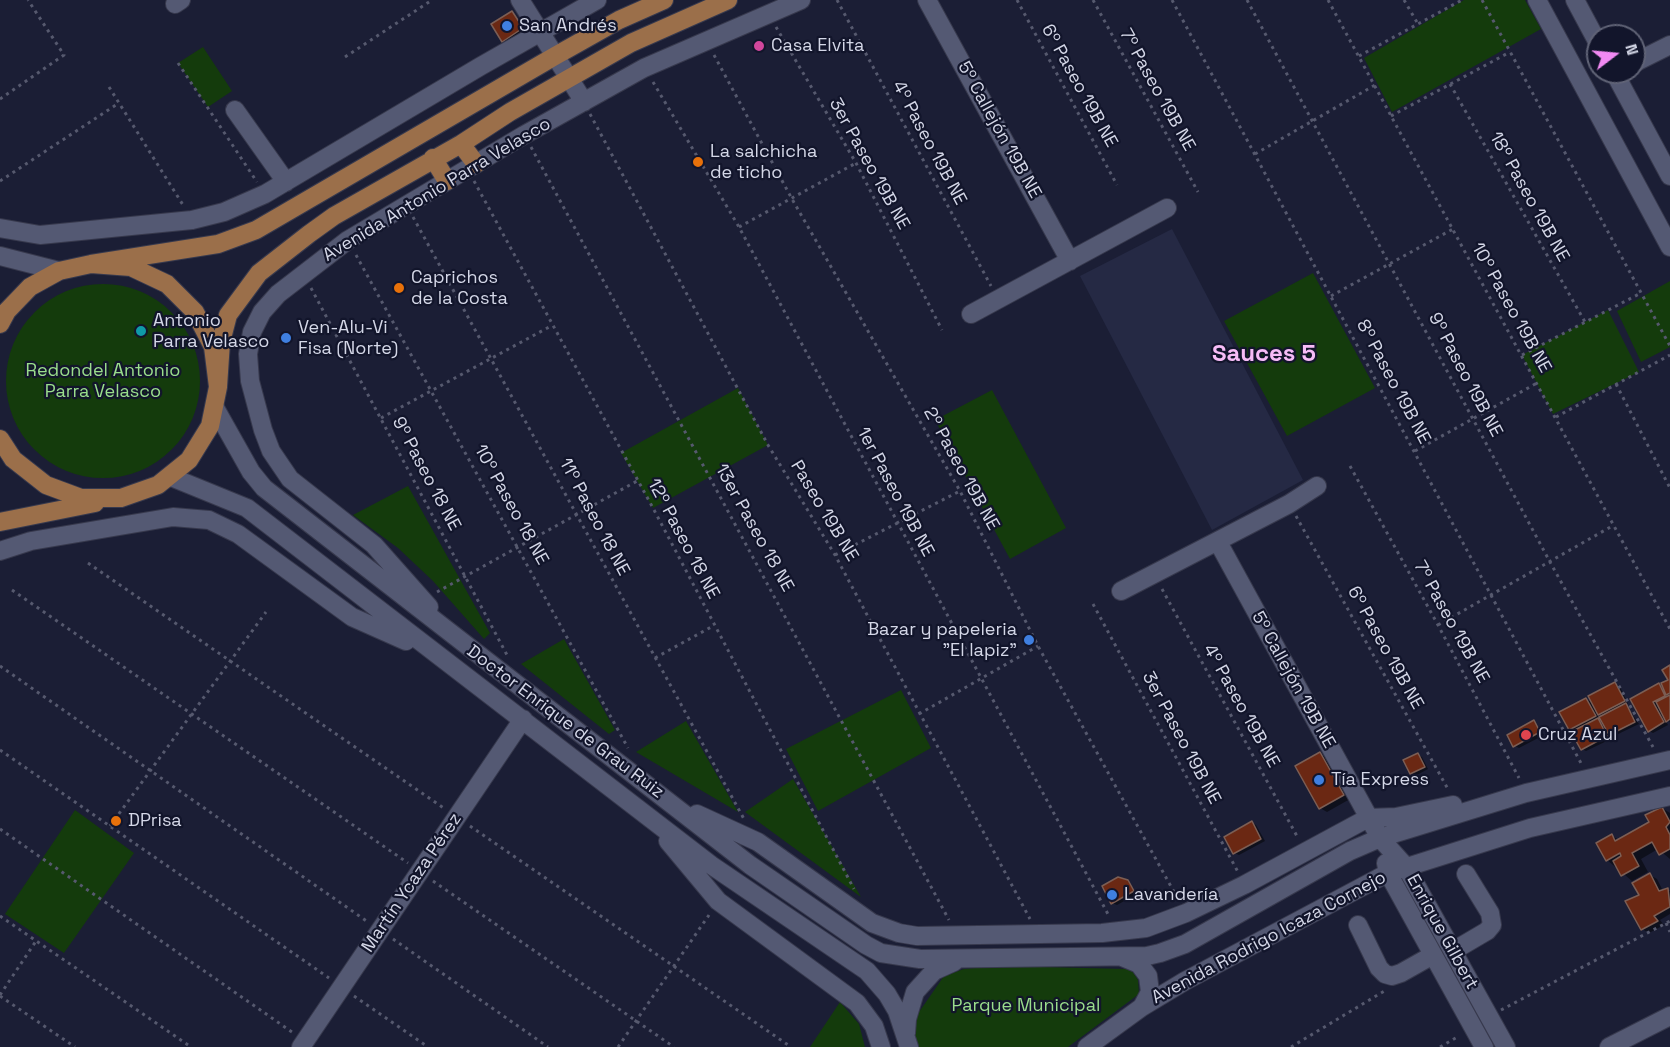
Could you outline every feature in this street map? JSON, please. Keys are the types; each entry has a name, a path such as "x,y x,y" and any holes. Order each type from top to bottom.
{"main road":[{"path":"0,324 7,311 30,287 59,271 218,243 256,230 555,56 619,20 664,0"},
{"name":"Avenida Antonio Parra Velasco","path":"218,387 224,327 239,298 259,273 334,216 631,43 728,0"},
{"path":"461,144 471,167"},
{"path":"433,158 447,181"},
{"path":"0,522 121,498 158,485 171,477 189,460 210,426 218,387 213,347 195,312 167,284 131,267 91,264"},
{"path":"0,439 13,459 46,485 81,498 121,498"}],"street":[{"path":"520,0 584,102"},
{"path":"0,228 40,235 192,220 224,212 265,194 597,0"},
{"name":"Avenida Antonio Parra Velasco","path":"458,640 374,545 290,478 276,459 262,430 250,381 248,354 252,332 262,312 278,294 303,273 348,240 524,135 644,68 801,0"},
{"name":"5º Callejón 19B NE","path":"927,0 1070,261"},
{"path":"1537,0 1670,247"},
{"path":"1575,0 1588,24"},
{"path":"1646,57 1670,45"},
{"path":"1622,84 1670,176"},
{"path":"235,110 286,182"},
{"path":"971,314 1167,208"},
{"path":"0,256 59,271"},
{"name":"Doctor Enrique de Grau Ruiz","path":"215,408 251,472 264,488 750,865 881,953 903,958 964,959"},
{"name":"Doctor Enrique de Grau Ruiz","path":"171,477 246,508 711,865 867,971 887,994 908,1041"},
{"path":"1121,591 1290,504 1317,486"},
{"path":"0,551 31,541 173,517 209,520 238,534 352,617 431,652"},
{"name":"5º Callejón 19B NE","path":"1218,542 1380,838"},
{"name":"Martín Ycaza Pérez","path":"303,1044 523,719"},
{"name":"Avenida Rodrigo Icaza Cornejo","path":"964,959 1147,956 1185,944 1350,851 1380,838 1526,793 1665,760"},
{"name":"Avenida Rodrigo Icaza Cornejo","path":"1087,1047 1142,1007 1185,981 1388,873 1530,828 1670,796"},
{"name":"Avenida Rodrigo Icaza Cornejo","path":"670,802 758,842 872,922 899,933 917,936 1038,935 1117,932 1146,928 1186,913 1244,885 1368,818 1396,817 1456,805 1498,801"},
{"name":"Doctor Enrique de Grau Ruiz","path":"648,816 718,901 857,1003 874,1026 881,1047"},
{"name":"Enrique Gilbert","path":"1380,838 1406,867 1506,1047"},
{"name":"Enrique Gilbert","path":"1380,838 1388,873 1484,1047"},
{"path":"1453,951 1487,931 1492,925 1490,913 1466,874"},
{"path":"1358,925 1378,968 1385,974 1392,976 1401,973 1433,955"},
{"path":"1120,957 1139,964 1148,976 1149,992 1142,1007"},
{"path":"908,1041 910,1006 924,980 946,964 964,959"},
{"path":"1609,1047 1670,1016"}],"path":[{"path":"0,99 64,55 28,0"},
{"path":"345,57 432,0"},
{"name":"4º Paseo 19B NE","path":"837,0 998,299"},
{"name":"6º Paseo 19B NE","path":"1017,0 1118,185"},
{"name":"7º Paseo 19B NE","path":"1093,0 1198,192"},
{"name":"8º Paseo 19B NE","path":"1172,0 1588,778"},
{"name":"9º Paseo 19B NE","path":"1247,0 1314,120 1550,562 1665,760"},
{"name":"10º Paseo 19B NE","path":"1328,0 1670,629"},
{"path":"1404,0 1418,24"},
{"path":"1359,56 1462,0"},
{"path":"1482,0 1670,346"},
{"name":"3er Paseo 19B NE","path":"768,13 856,163 942,330"},
{"name":"2º Paseo 19B NE","path":"706,40 792,199 960,491 1038,646 1186,913"},
{"path":"1391,116 1510,52"},
{"path":"178,63 265,194"},
{"name":"1er Paseo 19B NE","path":"644,68 739,227 1117,932"},
{"name":"18º Paseo 19B NE","path":"1450,84 1585,322"},
{"path":"1255,154 1375,86"},
{"path":"109,87 192,220"},
{"name":"Paseo 19B NE","path":"584,102 768,445 835,555 1038,935"},
{"path":"0,181 119,104"},
{"name":"13er Paseo 18 NE","path":"524,135 957,935"},
{"path":"739,227 856,163"},
{"name":"12º Paseo 18 NE","path":"471,167 552,326 855,891"},
{"name":"11º Paseo 18 NE","path":"406,206 492,358 654,658 758,842"},
{"path":"1331,296 1453,229"},
{"name":"10º Paseo 18 NE","path":"348,240 631,754"},
{"name":"9º Paseo 18 NE","path":"303,273 509,658"},
{"path":"1522,355 1641,293"},
{"path":"381,418 552,326"},
{"path":"1556,417 1670,355"},
{"path":"1415,451 1537,383"},
{"path":"1616,384 1670,488"},
{"name":"7º Paseo 19B NE","path":"1350,466 1438,625 1526,793"},
{"path":"423,600 637,481"},
{"path":"835,555 960,491"},
{"name":"6º Paseo 19B NE","path":"1290,504 1456,805"},
{"path":"1438,625 1614,525"},
{"path":"88,563 791,1047"},
{"name":"4º Paseo 19B NE","path":"1154,574 1306,851"},
{"path":"12,590 674,1047"},
{"name":"3er Paseo 19B NE","path":"1093,604 1244,885"},
{"path":"110,826 266,612"},
{"path":"654,658 713,627"},
{"path":"920,714 1038,646"},
{"path":"0,666 548,1047"},
{"path":"0,750 428,1047"},
{"path":"0,829 303,1044"},
{"path":"618,1047 718,901"},
{"path":"0,916 191,1047"},
{"path":"1489,1017 1670,921"},
{"path":"1666,923 1670,932"},
{"path":"36,940 0,995 75,1047"},
{"path":"1291,1047 1388,989"},
{"path":"1440,1047 1474,1028"}],"shaded area":[{"path":"1172,229 1303,480 1212,530 1080,276"}],"green space":[{"path":"1464,0 1525,0 1541,29 1392,112 1364,58"},
{"path":"203,47 232,91 208,107 178,63"},
{"path":"1313,273 1375,388 1287,436 1224,321"},
{"path":"1670,281 1670,347 1641,362 1617,311"},
{"name":"Redondel Antonio Parra Velasco","path":"93,284 113,284 149,295 172,312 184,327 193,344 200,371 200,391 193,418 184,435 172,450 157,462 140,471 113,478 93,478 57,467 28,443 17,427 10,409 6,391 6,371 17,335 41,306 57,295 75,288"},
{"path":"1608,310 1639,372 1553,414 1522,355"},
{"path":"738,388 768,445 653,508 621,453"},
{"path":"992,390 1066,528 1010,559 935,420"},
{"path":"408,486 490,633 484,639 433,581 398,548 353,515"},
{"path":"564,639 615,730 609,734 521,664"},
{"path":"901,690 931,748 818,811 786,749"},
{"path":"686,721 738,812 636,752"},
{"path":"793,779 861,897 745,812"},
{"path":"75,810 134,853 64,953 5,914"},
{"name":"Parque Municipal","path":"1000,966 1126,969 1133,972 1138,980 1139,994 1068,1047 914,1047 912,1036 917,1015 944,976 964,969"},
{"path":"840,1002 859,1024 865,1047 810,1047"}],"building":[{"name":"San Andrés","path":"512,11 523,28 502,42 491,24"},
{"path":"1670,665 1670,693 1666,695 1661,683 1668,680 1662,670"},
{"path":"1615,682 1625,701 1598,715 1588,696"},
{"path":"1659,683 1665,696 1653,702 1664,722 1648,732 1630,699"},
{"path":"1670,695 1670,719 1666,722 1656,702"},
{"path":"1586,698 1596,716 1569,730 1559,712"},
{"path":"1626,703 1635,722 1609,735 1599,717"},
{"path":"1598,718 1607,736 1581,750 1571,732"},
{"path":"1534,720 1540,732 1513,747 1507,735"},
{"name":"Tía Express","path":"1320,752 1344,795 1319,809 1295,766"},
{"path":"1418,753 1425,767 1410,774 1403,760"},
{"path":"1662,807 1670,822 1666,827 1670,835 1670,849 1659,855 1652,842 1632,853 1639,866 1621,876 1613,861 1621,856 1620,853 1606,861 1596,843 1612,834 1615,841 1649,822 1645,815"},
{"path":"1252,821 1261,839 1233,854 1224,837"},
{"path":"1650,873 1659,891 1668,888 1670,907 1654,916 1658,921 1641,930 1625,901 1639,895 1632,883"},
{"path":"1118,877 1128,880 1134,891 1111,904 1102,886"}],"place":[{"name":"San Andrés","path":"507,26"},
{"name":"Casa Elvita","path":"759,46"},
{"name":"La salchicha de ticho","path":"698,162"},
{"name":"Caprichos de la Costa","path":"399,288"},
{"name":"Antonio Parra Velasco","path":"141,331"},
{"name":"Ven-Alu-Vi Fisa (Norte)","path":"286,338"},
{"name":"Bazar y papeleria \"El lapiz\"","path":"1029,640"},
{"name":"Cruz Azul","path":"1526,735"},
{"name":"Tía Express","path":"1319,780"},
{"name":"DPrisa","path":"116,821"},
{"name":"Lavandería","path":"1112,895"}],"district":[{"name":"Sauces 5","path":"1264,354"}]}
